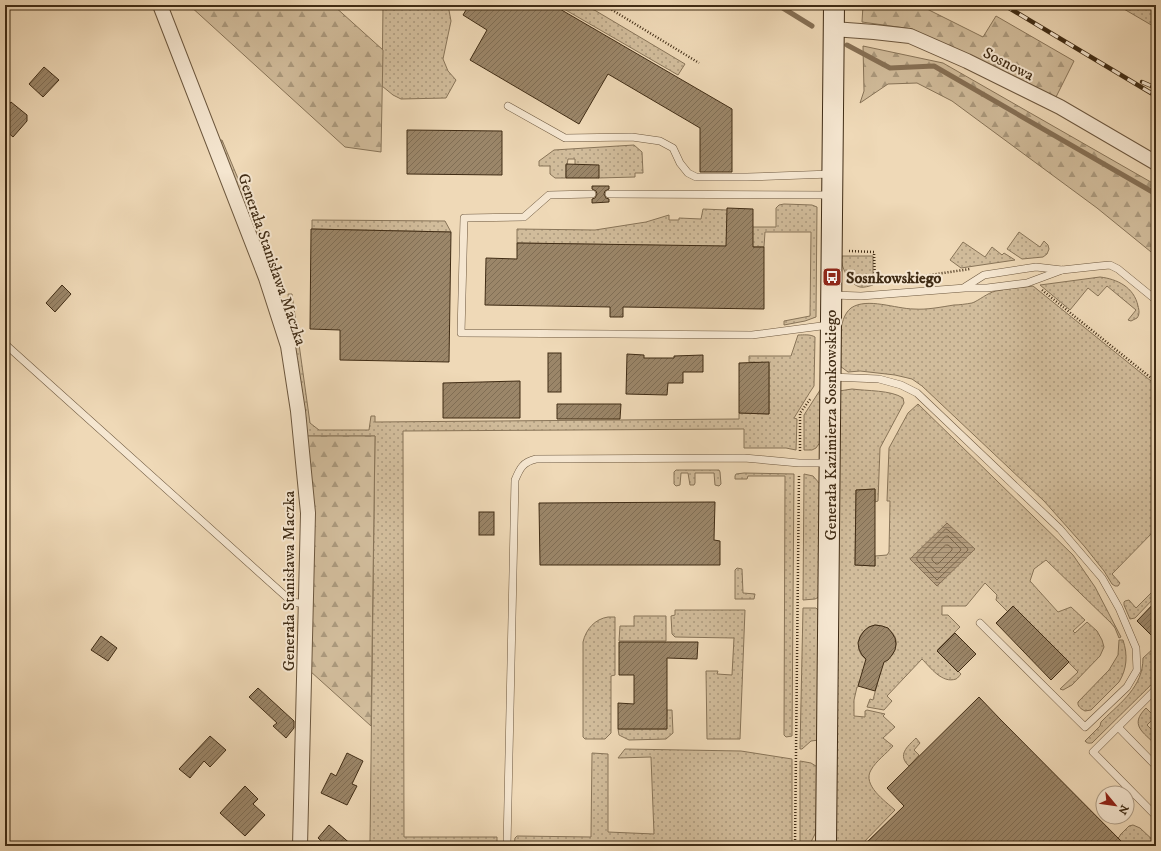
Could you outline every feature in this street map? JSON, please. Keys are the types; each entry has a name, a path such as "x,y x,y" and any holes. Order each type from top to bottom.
{"street":[{"name":"Generała Stanisława Maczka","path":"160,5 266,278 288,346 298,410 308,513 300,846"},
{"name":"Generała Kazimierza Sosnkowskiego","path":"826,846 834,5"},
{"name":"Sosnowa","path":"834,29 910,36 967,61 1060,108 1156,163"}],"lane":[{"path":"508,106 565,138 632,137 660,141 673,148 680,163 688,173 696,177 832,174"},
{"path":"592,194 549,195 524,217 464,218 461,333 752,335 831,325"},
{"path":"609,194 832,195"},
{"path":"965,288 984,275 1036,267 1062,270 1110,265 1118,269 1156,300"},
{"path":"831,295 861,296 965,288 987,288 1027,283 1062,270"},
{"path":"5,344 292,602 306,604"},
{"path":"831,377 879,379 901,385 917,393 940,414 1060,529 1102,578 1119,608 1136,648 1137,670 1127,687 1085,727 980,623"},
{"path":"507,846 515,480 519,469 528,461 536,459 744,458 799,463 830,463"},
{"path":"1156,689 1093,752 1156,816"},
{"path":"1118,727 1156,766"}],"path":[{"path":"604,5 700,63"},
{"path":"832,236 845,237 844,251 874,252 874,283 882,282"},
{"path":"897,280 973,269"},
{"path":"1037,279 1037,286 1040,289 1156,382"},
{"path":"795,846 800,413 811,397"}],"green space":[{"path":"189,5 333,5 383,50 381,152 345,147"},
{"path":"383,5 448,5 451,21 443,59 448,71 456,80 446,98 401,99 393,95 382,86"},
{"path":"557,5 586,5 685,64 678,75"},
{"path":"863,5 919,5 983,37 996,16 1074,61 1055,99 912,29 862,22"},
{"path":"1117,5 1156,5 1156,27 1153,26"},
{"path":"863,46 943,63 1156,185 1156,256 1097,208 952,101 917,83 888,84 860,103 864,91"},
{"path":"222,140 273,263 275,283 273,284 214,141"},
{"path":"634,145 642,152 643,173 635,173 635,177 599,178 575,165 575,159 568,159 566,165 566,178 555,178 550,174 550,166 539,166 539,161 554,150"},
{"path":"779,205 812,205 817,207 816,317 805,321 784,325 784,321 810,316 811,232 765,232 764,247 517,243 517,229 595,230 646,222 669,215 669,220 679,220 679,218 701,219 703,209 727,210 753,227 776,227 776,208"},
{"path":"312,220 445,221 451,232 312,229"},
{"path":"1019,232 1040,247 1044,241 1048,245 1049,249 1047,254 1043,257 1022,259 1007,249"},
{"path":"963,242 985,257 992,247 1002,255 1004,253 1015,260 961,268 950,260"},
{"path":"842,256 873,256 873,285 862,287 853,283 846,274 842,264"},
{"path":"1100,277 1118,282 1129,289 1136,299 1138,306 1139,314 1137,318 1131,321 1128,320 1136,310 1107,286 1098,296 1088,288 1070,310 1040,285"},
{"path":"1033,286 1156,385 1156,529 1112,574 1120,583 1118,586 1112,584 1104,571 1085,547 1044,501 922,386 912,379 895,375 860,371 848,372 840,366 840,335 843,319 851,308 858,305 873,303 907,309 929,309 972,303 996,291"},
{"path":"288,294 292,294 310,423 319,430 369,430 371,416 375,416 375,422 739,419 739,413 769,414 769,363 749,362 749,356 791,356 798,335 809,335 815,337 814,386 794,418 797,419 796,450 786,448 744,448 744,429 403,431 404,837 497,837 497,846 374,846 370,841 375,436 306,436"},
{"path":"822,387 821,441 816,448 812,450 804,450 804,415"},
{"path":"852,389 886,392 903,398 904,403 880,448 878,501 875,502 875,489 856,490 855,565 875,566 875,556 887,555 889,552 890,501 887,501 889,448 908,413 918,404 1073,555 1095,587 1121,637 1119,638 1111,623 1046,560 1034,569 1030,581 1058,612 1071,607 1085,620 1073,631 1075,633 1087,622 1097,631 1104,647 1100,656 1072,685 1063,690 1060,689 1078,672 1013,606 1008,612 996,600 997,595 985,583 966,606 942,606 942,615 948,615 960,627 937,650 961,674 956,679 951,680 941,677 922,659 887,696 892,701 884,710 867,707 870,699 873,700 880,673 857,687 854,700 854,716 865,717 865,711 867,710 885,714 883,716 895,727 883,738 893,746 871,770 869,776 872,787 895,810 862,844 862,846 834,846 839,391","holes":["875,625 892,632 896,639 895,649 889,658 878,661 870,661 862,656 859,648 859,639 861,634 868,628"]},
{"path":"306,436 375,436 371,726 310,671"},
{"path":"676,470 719,470 721,484 719,486 715,485 714,473 695,473 695,483 694,485 690,485 688,473 681,473 680,485 676,486 674,484 674,472"},
{"path":"736,474 794,474 792,736 786,737 784,735 785,476 748,476 747,479 735,479"},
{"path":"804,474 813,476 820,484 821,596 815,599 803,600"},
{"path":"737,568 742,569 743,593 755,594 754,599 735,599 735,570"},
{"path":"1156,588 1156,596 1135,618 1130,619 1124,602 1129,600 1136,608"},
{"path":"803,608 816,608 820,612 819,740 811,741 800,749"},
{"path":"675,610 745,610 740,739 707,739 706,671 718,671 717,674 732,675 734,638 675,637 672,634 671,616 675,615"},
{"path":"634,616 666,616 666,641 619,641 620,626 634,626"},
{"path":"608,617 615,617 615,675 611,676 611,733 605,739 585,739 583,737 583,642 586,633 595,622"},
{"path":"1119,640 1123,640 1126,651 1126,662 1122,677 1119,682 1091,710 1085,711 1078,705 1078,702 1109,670 1118,655"},
{"path":"1156,646 1156,680 1092,743 1087,743 1085,741 1100,726 1101,722 1124,700 1135,686 1142,668 1143,658"},
{"path":"1146,708 1155,717 1147,725 1156,734 1156,745 1143,732 1138,724 1141,714"},
{"path":"667,710 672,710 673,733 666,739 629,740 619,735 618,729 666,729"},
{"path":"916,738 920,743 914,750 919,755 909,766 905,762 905,751"},
{"path":"625,749 741,751 792,759 792,846 514,846 515,838 517,836 591,837 592,753 608,754 608,832 654,834 651,757 618,758"},
{"path":"800,761 811,763 819,768 817,830 809,846 800,846"},
{"path":"1133,825 1140,828 1156,843 1156,846 1126,846 1118,838 1129,826"}],"water":[{"path":"947,523 975,549 937,586 910,559"}],"building":[{"path":"469,5 553,5 732,109 732,172 700,172 700,128 608,74 579,124 470,60 487,30 463,15"},
{"path":"44,67 59,80 43,97 29,84"},
{"path":"11,102 27,115 27,121 13,137 5,130 5,109"},
{"path":"407,130 502,131 502,175 407,174"},
{"path":"566,164 599,165 599,178 566,178"},
{"path":"592,186 609,186 609,189 605,191 604,194 606,198 609,199 609,202 592,203 592,199 595,198 597,194 596,191 592,189"},
{"path":"727,208 753,209 753,247 764,247 764,309 623,307 623,317 610,317 610,307 485,305 486,258 517,259 517,243 726,246"},
{"path":"311,229 451,232 449,362 340,360 340,330 310,329"},
{"path":"62,285 71,294 55,312 46,303"},
{"path":"548,353 561,353 561,392 548,392"},
{"path":"627,354 644,355 644,358 674,358 674,356 703,355 703,372 683,372 683,383 668,383 667,395 626,394"},
{"path":"769,362 769,414 739,413 739,363"},
{"path":"520,381 520,418 443,418 443,383"},
{"path":"557,404 621,404 620,419 557,419"},
{"path":"875,489 875,566 855,565 856,490"},
{"path":"715,502 714,540 720,541 720,565 540,565 539,503"},
{"path":"479,512 494,512 494,535 479,535"},
{"path":"1156,601 1156,640 1137,621"},
{"path":"1013,606 1069,662 1051,680 996,623"},
{"path":"875,625 888,628 895,638 896,644 892,655 884,662 875,691 858,686 866,659 859,649 858,643 864,631"},
{"path":"955,633 976,654 958,672 937,651"},
{"path":"101,636 117,648 108,661 91,650"},
{"path":"619,642 698,642 697,659 667,658 667,729 618,729 618,703 634,704 634,675 619,675"},
{"path":"258,688 294,721 294,728 286,738 273,726 277,723 249,697"},
{"path":"979,697 1095,815 1095,825 1105,825 1126,846 863,846 904,806 887,788"},
{"path":"210,736 226,750 210,767 204,761 190,778 179,769"},
{"path":"347,753 363,761 352,784 357,786 347,805 321,793 331,773 336,776"},
{"path":"245,786 258,799 253,804 265,815 245,836 220,813"},
{"path":"329,825 353,846 327,846 318,838"}],"waterway":[{"path":"778,5 812,26"},
{"path":"847,45 890,68 934,66 1156,194"}],"railway":[{"path":"1004,5 1156,96"},
{"path":"1142,82 1156,88"}],"place":[{"name":"Sosnkowskiego","path":"832,277"}]}
